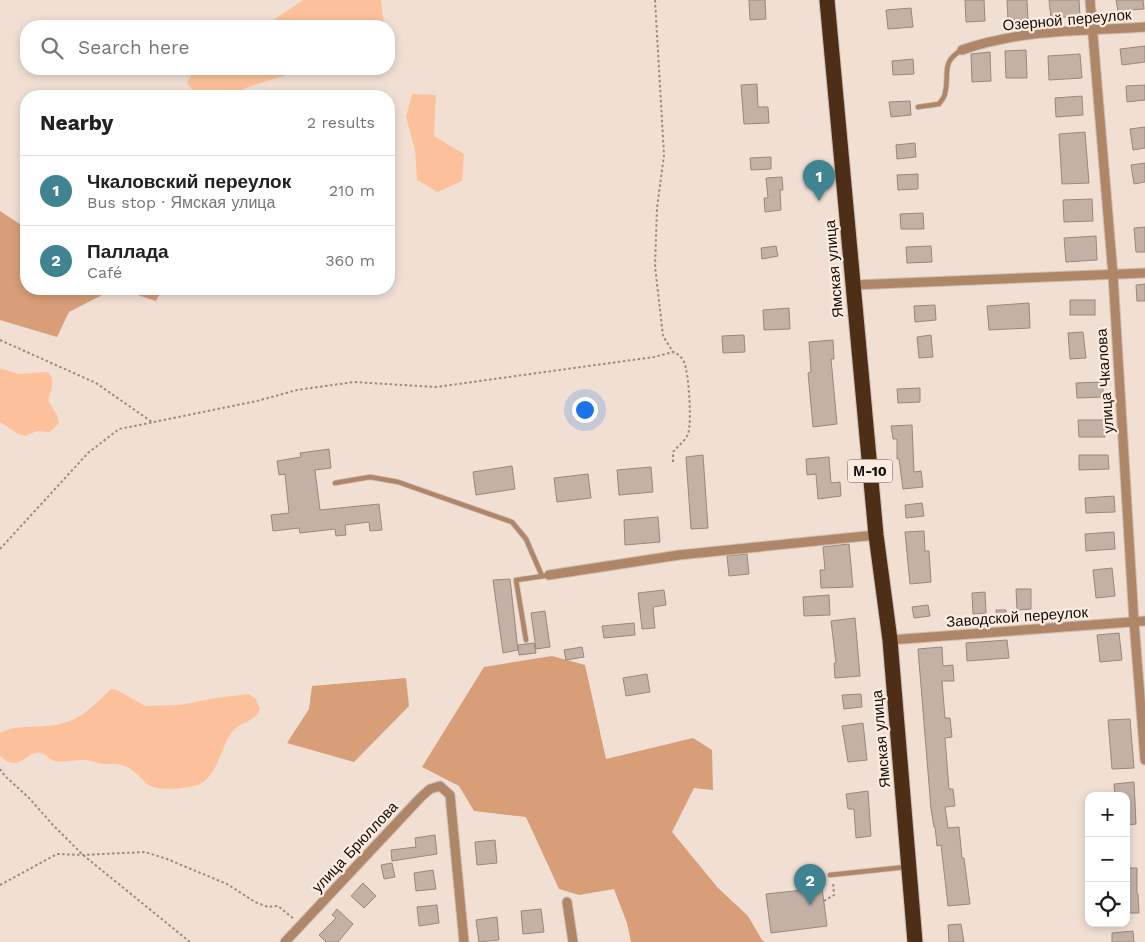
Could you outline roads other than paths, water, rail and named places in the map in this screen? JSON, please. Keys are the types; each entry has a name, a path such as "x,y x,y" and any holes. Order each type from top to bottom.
{"highway":[{"name":"Ямская улица","path":"827,0 876,534 890,640 914,942"}],"street":[{"name":"улица Чкалова","path":"1090,0 1112,274 1134,622 1145,760"},
{"name":"Озерной переулок","path":"962,50 983,42 1024,35 1145,27"},
{"path":"853,284 1145,274"},
{"path":"546,576 679,555 876,534"},
{"name":"Заводской переулок","path":"890,640 1145,621"},
{"name":"улица Брюллова","path":"285,942 421,797 430,789 440,786 450,795 464,942"},
{"path":"567,902 573,942"}],"lane":[{"path":"918,107 939,104 945,94 946,68 954,54 962,50"},
{"path":"335,484 370,477 398,482 512,522 526,539 546,576 516,580 526,640"},
{"path":"831,874 909,866"}],"place":[{"name":"Чкаловский переулок","path":"819,201"},
{"name":"Паллада","path":"810,905"}]}
